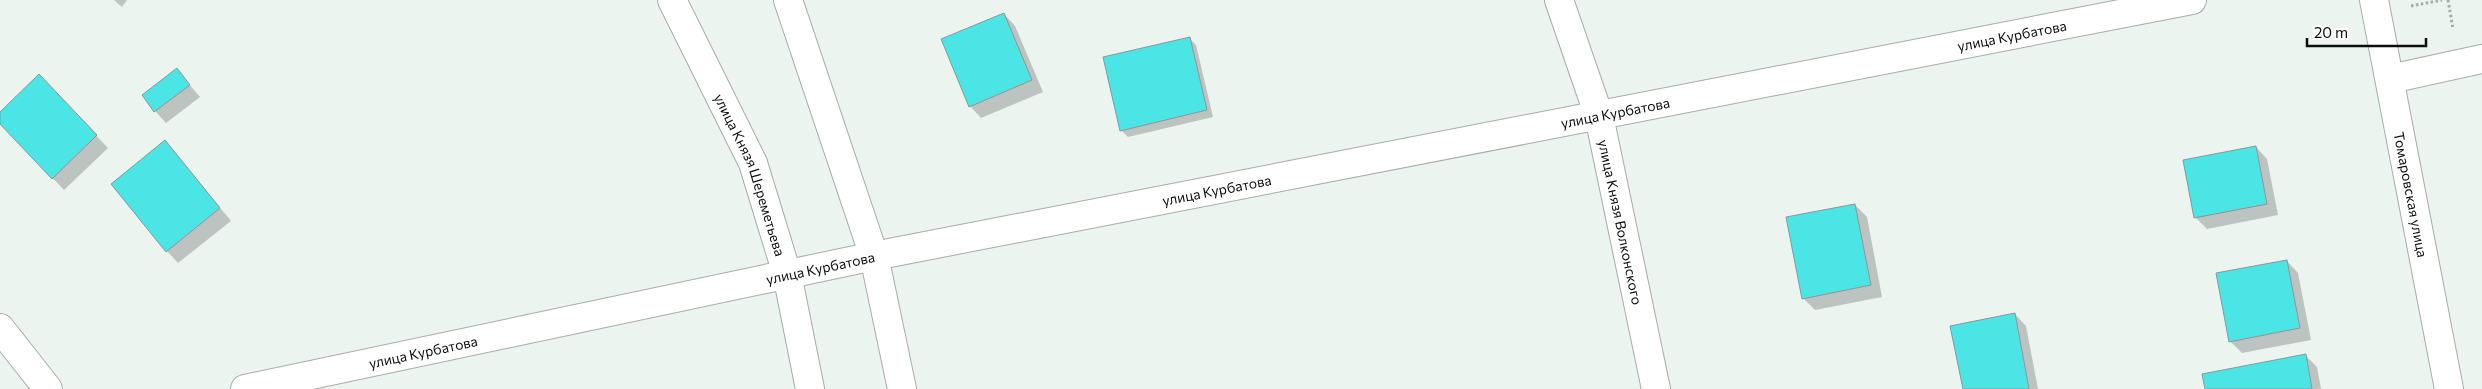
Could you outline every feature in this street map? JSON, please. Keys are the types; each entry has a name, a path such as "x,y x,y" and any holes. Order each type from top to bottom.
{"street":[{"name":"улица Князя Шереметьева","path":"672,0 753,163 787,274 810,389"},
{"path":"788,0 874,256 902,389"},
{"name":"улица Князя Волконского","path":"1560,0 1599,116 1656,389"},
{"name":"улица Курбатова","path":"245,389 874,256 2192,0"},
{"name":"Томаровская улица","path":"2374,0 2449,389"},
{"path":"2390,79 2482,59"},
{"path":"0,328 48,389"}],"building":[{"path":"1004,13 1032,80 969,107 941,39"},
{"path":"1190,37 1207,110 1120,131 1103,57"},
{"path":"177,68 190,85 154,112 142,95"},
{"path":"39,74 97,135 52,179 0,124 0,112"},
{"path":"165,140 220,208 166,252 111,184"},
{"path":"2256,146 2267,204 2194,218 2183,160"},
{"path":"1855,204 1871,285 1802,299 1786,217"},
{"path":"2287,260 2300,328 2229,342 2216,273"},
{"path":"2015,313 2029,389 1963,389 1950,326"},
{"path":"2306,354 2312,389 2205,389 2202,374"}]}
